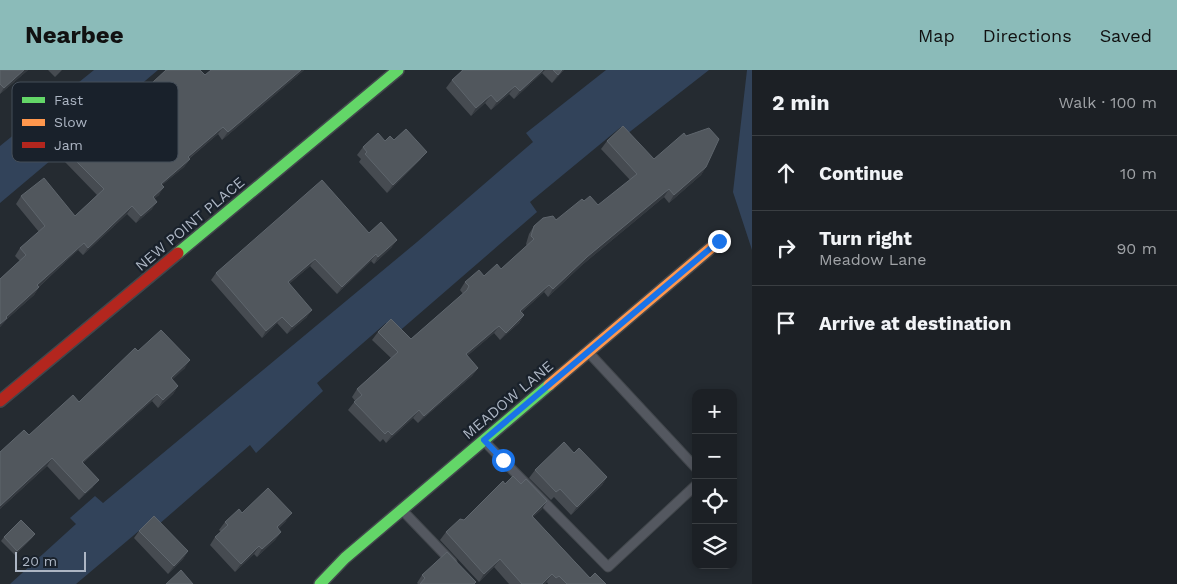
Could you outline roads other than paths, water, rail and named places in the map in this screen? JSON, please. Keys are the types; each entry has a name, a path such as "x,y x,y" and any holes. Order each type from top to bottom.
{"street":[{"name":"NEW POINT PLACE","path":"0,401 398,70"},
{"name":"MEADOW LANE","path":"320,584 345,558 719,241"}],"lane":[{"path":"588,352 692,464"},
{"path":"484,440 608,566 692,489"},
{"path":"402,510 460,571"}],"water":[{"path":"94,70 158,70 144,82 79,82"},
{"path":"606,70 709,70 627,134 621,127 530,202 537,212 396,334 386,323 317,383 323,391 256,453 250,445 158,525 153,519 76,584 10,584 76,524 70,518 95,496 103,503 417,242 533,142 526,133"},
{"path":"747,70 752,70 752,250 733,192"},
{"path":"12,136 12,162 49,162 0,203 0,146"}]}
